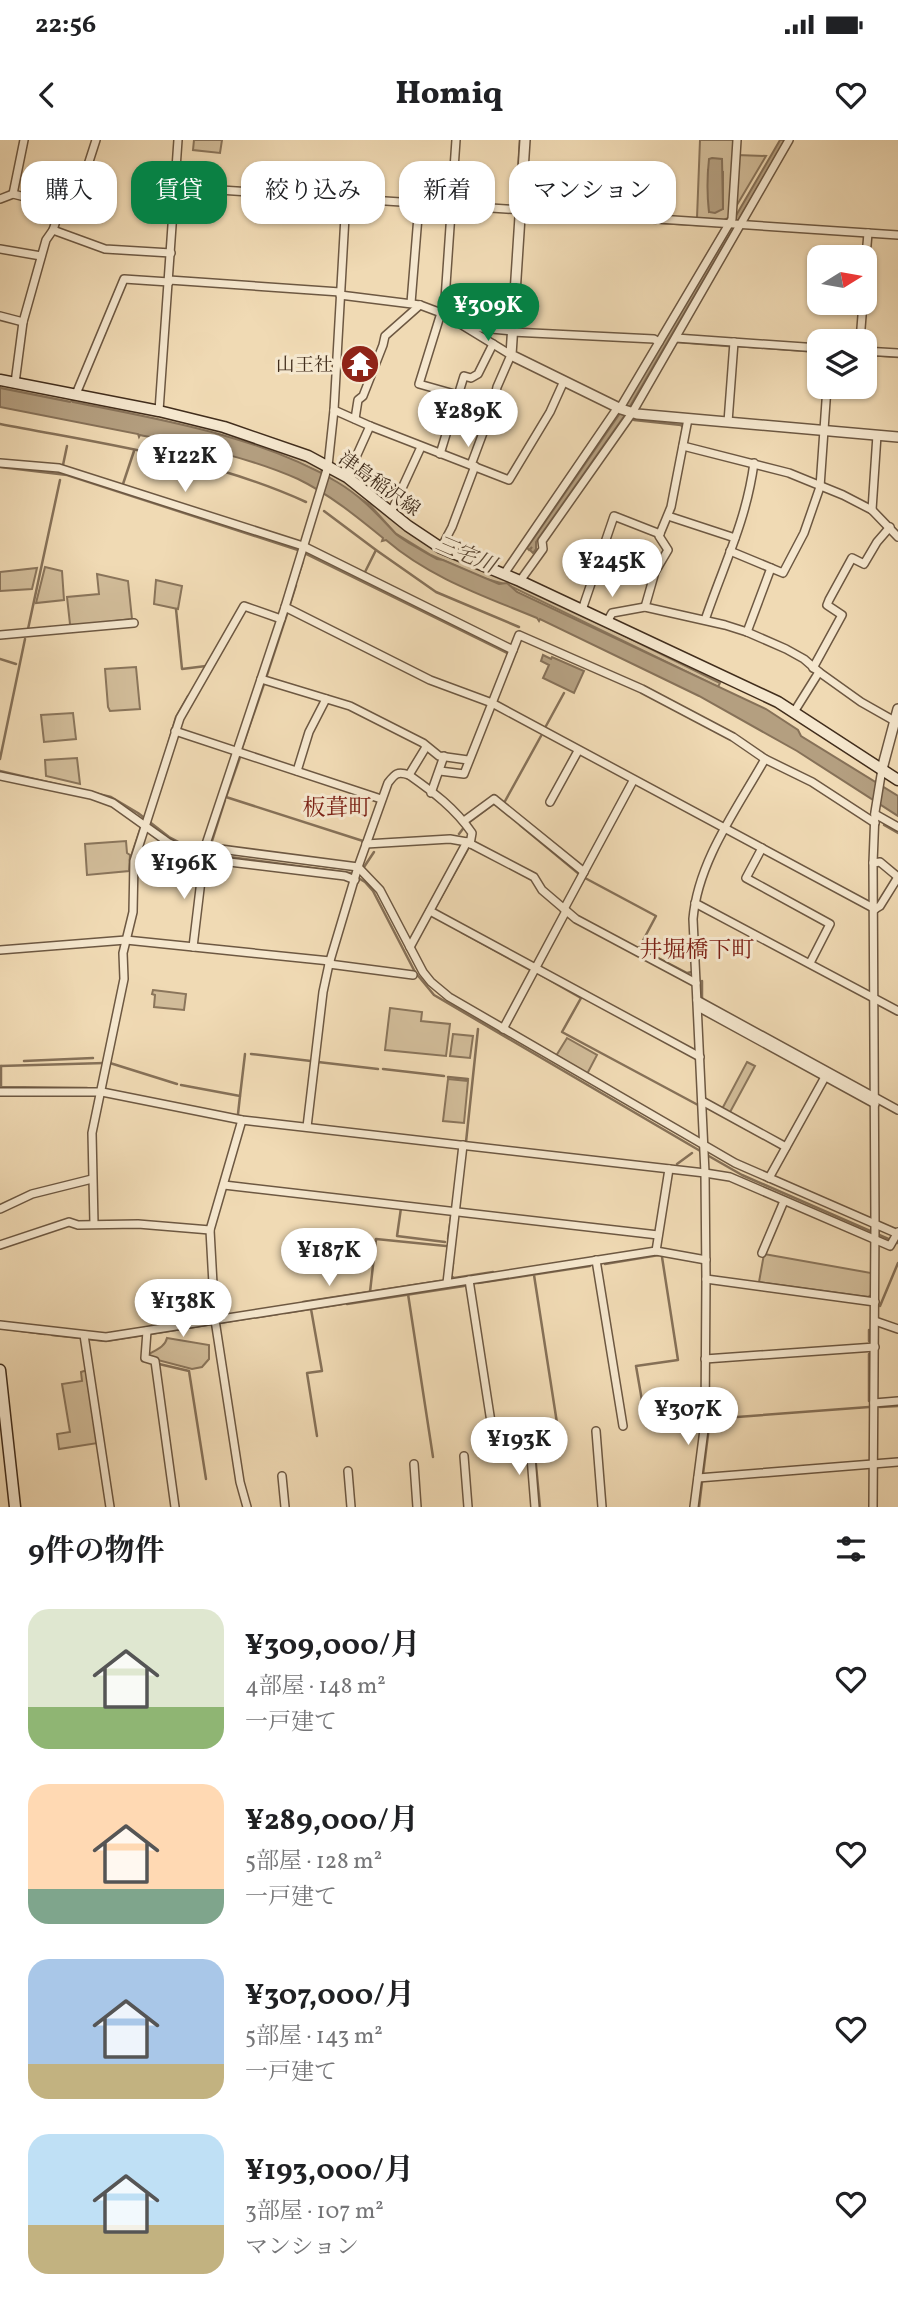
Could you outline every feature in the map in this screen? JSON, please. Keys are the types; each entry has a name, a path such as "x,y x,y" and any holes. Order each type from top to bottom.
{"main road":[{"name":"津島稲沢線","path":"0,380 159,411 246,434 308,456 347,477 392,510 408,526 441,548 520,581 794,712 898,780"},
{"path":"0,1370 4,1437 15,1507"}],"street":[{"path":"13,194 24,140"},
{"path":"89,161 96,140"},
{"path":"177,161 178,140"},
{"path":"455,161 456,140"},
{"path":"524,161 525,140"},
{"path":"735,224 732,219 737,140"},
{"path":"520,581 543,550 542,541 624,410 659,342 789,140"},
{"path":"0,199 13,194 21,196"},
{"path":"676,220 898,235"},
{"path":"15,383 23,322 46,240 55,224"},
{"path":"159,411 173,224"},
{"path":"193,947 204,852 285,607 327,468 334,410 344,224"},
{"path":"411,303 417,224"},
{"path":"450,224 443,313 419,384 458,395"},
{"path":"441,548 452,527 494,406 497,387 511,355 519,224"},
{"path":"504,574 676,338 735,224"},
{"path":"53,230 105,249 171,253"},
{"path":"867,245 868,233"},
{"path":"0,249 41,256"},
{"path":"76,394 124,279 340,294 420,305 443,313 511,355 624,410 688,419 898,437 898,427"},
{"path":"355,419 358,400 363,396 385,336 420,305"},
{"path":"0,316 23,322"},
{"path":"466,327 654,339 659,342"},
{"path":"676,338 807,347"},
{"path":"728,422 734,342"},
{"path":"440,454 464,376 471,378 478,374 494,344"},
{"path":"877,352 898,353"},
{"path":"334,410 509,480 550,412 564,381"},
{"path":"730,551 783,573 804,533 820,487 826,399"},
{"path":"660,534 668,516 688,419"},
{"path":"347,477 370,426"},
{"path":"872,510 877,435"},
{"path":"683,446 789,473 843,495 872,510 898,537"},
{"path":"392,510 421,447"},
{"path":"0,463 60,468 302,550 513,650"},
{"path":"705,620 737,538 749,498 754,463"},
{"path":"582,610 614,516 660,534 668,550 655,572 645,607"},
{"path":"668,516 735,538"},
{"path":"794,712 842,615 827,605 829,600 852,558 864,564 890,527"},
{"path":"747,632 771,568"},
{"path":"94,1224 92,1133 124,979 123,953 133,912 134,861 180,718 244,606 281,619"},
{"path":"285,607 430,680 492,704 875,909"},
{"path":"607,622 612,613 645,607 747,632 804,659 861,702 896,722"},
{"path":"0,635 134,623"},
{"path":"440,771 464,774 519,635 642,690 733,737 765,759 812,782 875,823"},
{"path":"261,679 350,706 423,743 439,755 468,760"},
{"path":"297,771 309,732 326,699"},
{"path":"873,1507 873,863 875,813 880,782 898,709"},
{"path":"175,731 381,799"},
{"path":"409,775 426,747"},
{"path":"550,802 578,751"},
{"path":"432,793 444,757"},
{"path":"694,1507 705,1422 706,1279 705,1173 695,903 702,875 765,759"},
{"path":"307,1127 329,963 381,799 395,773 400,772 409,775 449,804 472,833 469,843 410,947"},
{"path":"0,776 92,795 113,803 147,822 169,843 204,852 345,877 356,875"},
{"path":"503,1029 583,872 634,781"},
{"path":"464,821 494,799 583,872"},
{"path":"875,813 898,827"},
{"path":"366,844 450,839 469,843 534,877 542,890 576,919 696,983"},
{"path":"762,848 746,878 830,924 810,963"},
{"path":"204,852 356,875 380,890 431,982 449,997 704,1151 769,1178 875,1233 895,1239"},
{"path":"873,863 880,862 898,877 880,906 875,909"},
{"path":"695,903 898,1011"},
{"path":"430,911 700,1057"},
{"path":"0,950 126,940 413,975"},
{"path":"697,1003 875,1101"},
{"path":"785,1051 825,1077 898,1110"},
{"path":"769,1178 825,1077"},
{"path":"0,1092 102,1092 242,1120 730,1177 784,1201 895,1239"},
{"path":"702,1101 786,1147"},
{"path":"242,1120 210,1230 215,1320 240,1482 247,1507"},
{"path":"447,1283 463,1146"},
{"path":"656,1251 669,1169"},
{"path":"0,1209 32,1194 92,1179"},
{"path":"223,1185 658,1235"},
{"path":"762,1253 784,1201"},
{"path":"0,1245 69,1222 78,1225 138,1224 210,1230"},
{"path":"0,1325 106,1337 656,1251 706,1261"},
{"path":"596,1260 623,1426"},
{"path":"706,1279 875,1302"},
{"path":"469,1280 495,1448"},
{"path":"875,1321 898,1329"},
{"path":"147,1331 145,1358 155,1361 175,1507"},
{"path":"84,1335 110,1507"},
{"path":"705,1359 875,1347"},
{"path":"874,1404 898,1401"},
{"path":"596,1432 602,1507"},
{"path":"530,1444 535,1507"},
{"path":"464,1456 468,1507"},
{"path":"698,1478 898,1462"},
{"path":"414,1464 418,1507"},
{"path":"348,1471 351,1507"},
{"path":"282,1476 285,1507"}],"shaded area":[{"path":"194,140 222,140 220,153 193,150"},
{"path":"700,140 734,140 730,217 724,220 697,218","holes":["708,170 723,172 723,209 709,212"]},
{"path":"780,140 785,140 625,415 536,542 533,553 530,550 532,547 529,550 527,548 625,406"},
{"path":"737,155 766,156 734,210"},
{"path":"709,159 722,159 723,209 715,213 709,212 708,199"},
{"path":"0,384 198,425 300,458 322,468 321,473 230,438 72,402 73,400 71,402 0,388"},
{"path":"0,388 70,402 73,400 210,432 243,441 307,466 346,487 399,536 433,557 499,584 507,583 517,592 766,709 798,730 801,736 898,796 898,816 797,751 699,696 540,619 539,621 439,576 386,540 382,541 383,538 342,506 298,479 260,464 200,448 0,407"},
{"path":"330,472 468,564 560,604 720,683 718,687 508,585 483,578 431,555 395,533 370,505 327,476"},
{"path":"45,567 62,571 64,600 36,603"},
{"path":"37,568 32,589 0,591 0,572"},
{"path":"97,574 128,581 132,619 72,626 67,597 99,594"},
{"path":"156,580 182,586 178,609 154,604"},
{"path":"543,655 584,671 574,693 543,678 549,665 541,661"},
{"path":"136,667 140,709 110,711 105,669"},
{"path":"73,713 76,739 44,742 41,715"},
{"path":"77,758 80,784 46,776 45,760"},
{"path":"126,841 127,853 130,855 129,871 87,875 85,844"},
{"path":"153,990 186,994 184,1010 154,1007"},
{"path":"390,1008 422,1012 421,1021 450,1024 446,1056 385,1050"},
{"path":"453,1034 473,1036 470,1058 450,1056"},
{"path":"567,1038 597,1055 587,1074 556,1056"},
{"path":"747,1062 755,1066 729,1114 722,1109"},
{"path":"448,1079 468,1081 464,1123 443,1121"},
{"path":"764,1254 871,1273 871,1295 868,1297 759,1282"},
{"path":"167,1338 209,1345 209,1359 202,1367 192,1369 150,1358 149,1354 162,1346"},
{"path":"87,1370 98,1443 59,1449 57,1434 70,1432 62,1384 82,1381 81,1372"}],"waterway":[{"path":"519,161 520,140"},
{"path":"676,224 716,226"},
{"path":"677,342 729,346"},
{"path":"737,346 807,351"},
{"path":"877,356 898,357"},
{"path":"634,420 681,425 683,427 680,443"},
{"path":"0,424 194,463 270,487 306,502"},
{"path":"63,465 67,446"},
{"path":"123,484 134,451"},
{"path":"0,467 67,475 298,550 507,653"},
{"path":"28,629 60,480"},
{"path":"324,511 376,550 365,572"},
{"path":"376,550 436,592 519,627"},
{"path":"297,579 303,561"},
{"path":"290,604 296,585"},
{"path":"176,609 182,669 206,666"},
{"path":"266,678 287,614"},
{"path":"0,759 25,639"},
{"path":"0,659 16,664"},
{"path":"242,748 264,684"},
{"path":"546,726 564,693"},
{"path":"167,748 176,717 188,696"},
{"path":"504,803 541,736"},
{"path":"226,797 240,757"},
{"path":"0,771 111,797 138,813 169,837 188,847 214,855 350,873 365,882 373,891 415,972 434,995 702,1152"},
{"path":"226,797 363,841"},
{"path":"211,844 225,800"},
{"path":"468,823 495,803 496,805"},
{"path":"520,825 579,874"},
{"path":"884,825 898,833"},
{"path":"459,834 465,826"},
{"path":"131,870 130,860 141,827"},
{"path":"434,910 469,847"},
{"path":"364,867 374,852"},
{"path":"585,878 656,916 639,948 687,973 692,972"},
{"path":"461,932 532,971"},
{"path":"537,973 581,998 562,1032 698,1105"},
{"path":"702,981 702,1000"},
{"path":"466,1142 478,1029"},
{"path":"240,1096 245,1054"},
{"path":"251,1054 311,1061"},
{"path":"24,1061 93,1058"},
{"path":"318,1062 378,1069"},
{"path":"0,1066 105,1063"},
{"path":"110,1063 177,1084"},
{"path":"1,1066 1,1087 87,1088"},
{"path":"383,1069 444,1076"},
{"path":"448,1077 468,1079"},
{"path":"181,1085 240,1096 238,1114"},
{"path":"677,1164 692,1153"},
{"path":"707,1155 742,1175 898,1243"},
{"path":"401,1208 397,1236 445,1242"},
{"path":"448,1239 451,1217"},
{"path":"370,1292 376,1239 446,1246"},
{"path":"605,1264 659,1255"},
{"path":"645,1418 636,1366 678,1360 662,1257"},
{"path":"453,1263 451,1276 454,1278 493,1272"},
{"path":"880,1306 898,1263"},
{"path":"478,1283 590,1266"},
{"path":"534,1275 559,1436"},
{"path":"303,1302 440,1281"},
{"path":"347,1304 464,1286"},
{"path":"408,1294 433,1457"},
{"path":"285,1313 342,1304"},
{"path":"311,1309 322,1371 307,1373 317,1436"},
{"path":"219,1323 278,1314"},
{"path":"150,1334 212,1324"},
{"path":"7,1329 45,1334"},
{"path":"869,1330 869,1341"},
{"path":"52,1335 81,1338"},
{"path":"88,1339 106,1341 144,1335"},
{"path":"869,1354 869,1401"},
{"path":"159,1364 189,1371 206,1479"},
{"path":"880,1407 898,1406"},
{"path":"703,1474 710,1419 869,1407"},
{"path":"534,1444 540,1507"},
{"path":"699,1507 702,1482"}],"place":[{"name":"山王社","path":"360,364"}],"district":[{"name":"板葺町","path":"337,807"},
{"name":"井堀橋下町","path":"697,949"}],"water label":[{"name":"三宅川","path":"466,554"}]}
